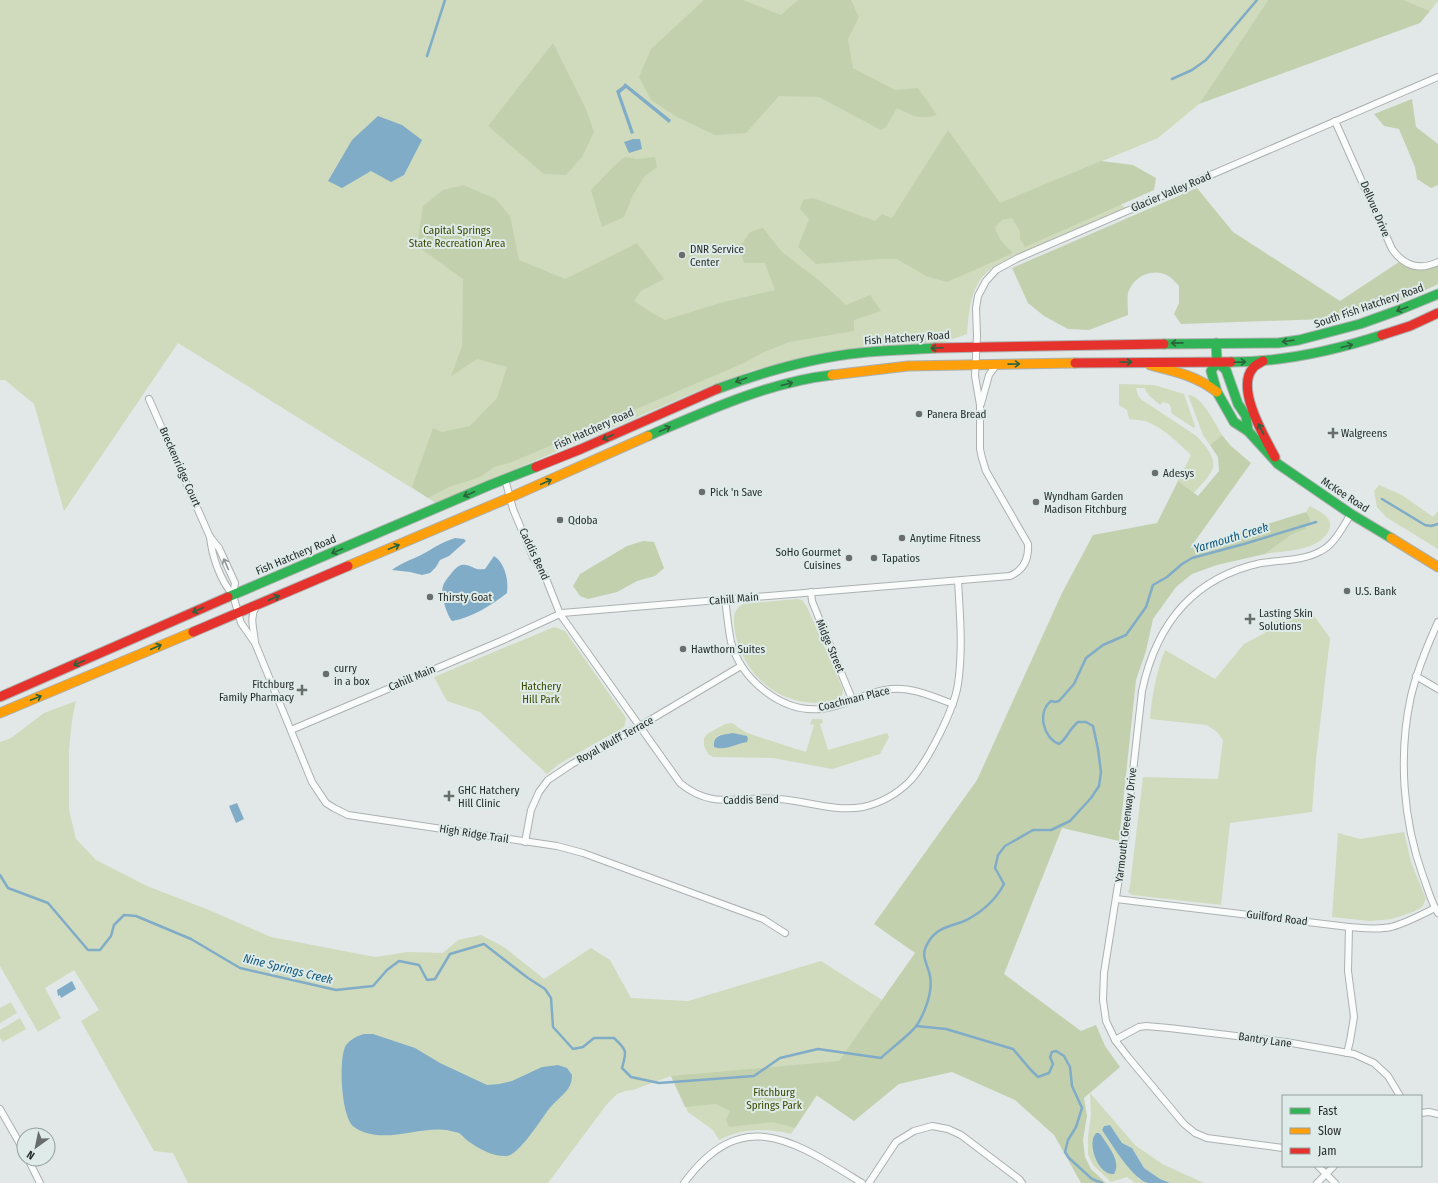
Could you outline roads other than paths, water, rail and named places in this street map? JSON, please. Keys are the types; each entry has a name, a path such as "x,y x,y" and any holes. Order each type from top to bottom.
{"main road":[{"name":"South Fish Hatchery Road","path":"1235,344 1278,342 1310,338 1396,312 1438,294"},
{"path":"0,713 511,497 715,407 790,383 828,375 908,366 1264,361 1303,356 1344,347 1410,326 1438,313"},
{"name":"McKee Road","path":"1216,343 1217,362 1211,371 1218,392 1234,422 1248,431 1278,464 1351,514 1438,567"},
{"name":"Fish Hatchery Road","path":"0,697 233,595 505,479 580,449 707,392 777,368 858,353 976,346 1235,344"},
{"path":"1264,361 1258,363 1250,371 1247,382 1247,392 1257,422 1278,464"},
{"path":"1144,362 1187,375 1207,384 1218,392"},
{"path":"1217,362 1226,370 1236,398 1246,416 1248,431"}],"street":[{"name":"Glacier Valley Road","path":"976,364 976,308 978,296 986,281 996,270 1030,253 1438,77"},
{"name":"Dellvue Drive","path":"1335,121 1392,249 1402,260 1410,264 1422,267 1438,262"},
{"name":"Cahill Main","path":"291,730 508,638 560,614 588,610 1010,576 1021,570 1025,564 1028,544 985,467 980,449 980,405 975,376 976,364"},
{"name":"Cahill Main","path":"980,405 989,375 997,364"},
{"name":"Breckenridge Court","path":"149,398 210,537 219,548 234,583 233,595"},
{"name":"Caddis Bend","path":"505,479 513,509 533,557 545,576 560,614 680,783 686,788 707,798 726,801 755,798 779,798 832,808 852,808 863,807 881,801 910,781 920,768 937,739 953,704 958,683 962,634 958,581"},
{"name":"Yarmouth Greenway Drive","path":"1282,1148 1207,1138 1196,1133 1184,1124 1115,1040 1106,1021 1103,987 1126,834 1142,691 1153,651 1164,629 1178,611 1191,598 1207,585 1228,573 1246,567 1301,557 1321,551 1329,545 1351,514"},
{"name":"Midge Street","path":"811,592 812,601 820,624 852,699"},
{"name":"High Ridge Trail","path":"233,595 241,623 255,642 312,782 326,803 343,813 557,846 583,853 764,918 785,934"},
{"name":"Coachman Place","path":"725,599 731,641 741,666 766,693 775,698 791,705 821,709 880,691 893,689 906,690 922,694 953,704"},
{"name":"High Ridge Trail","path":"255,642 252,619 257,605"},
{"path":"1437,911 1418,862 1412,837 1405,783 1404,754 1411,697 1416,676 1438,622"},
{"name":"Royal Wulff Terrace","path":"526,842 531,810 539,792 548,780 572,764 640,726 741,666"},
{"path":"1416,676 1438,689"},
{"name":"Guilford Road","path":"1116,900 1349,927 1374,928 1391,927 1437,911"},
{"path":"1347,1053 1354,1017 1348,971 1349,927"},
{"name":"Bantry Lane","path":"1115,1040 1146,1026 1286,1042 1347,1053 1362,1057 1374,1063 1388,1076 1399,1095"},
{"path":"0,1109 16,1137"},
{"path":"1422,1113 1429,1112 1438,1114"},
{"path":"869,1183 896,1142 914,1131 932,1126 948,1129 961,1134 1019,1179 1022,1183"},
{"path":"684,1183 704,1158 714,1152 739,1139 765,1136 776,1138 804,1148 862,1183"},
{"path":"32,1167 40,1183"},
{"path":"1319,1167 1335,1183"},
{"path":"1317,1183 1333,1167"}],"water":[{"path":"625,83 671,120 669,123 626,88 620,93 634,133 631,134 616,91"},
{"path":"378,116 402,125 422,140 404,175 391,182 371,171 342,188 328,181 352,140"},
{"path":"633,139 640,139 642,149 629,153 624,142"},
{"path":"455,538 464,539 466,541 449,556 440,560 430,573 422,575 392,570 399,565"},
{"path":"494,556 501,563 505,573 507,593 481,610 466,617 452,621 443,599 443,585 453,571 459,566 467,565 478,569 485,569"},
{"path":"733,733 747,736 747,742 726,748 714,747 717,737"},
{"path":"237,803 244,819 236,823 229,806"},
{"path":"72,981 76,989 61,998 60,995 58,996 57,990"},
{"path":"364,1034 373,1034 415,1048 440,1063 487,1085 512,1081 542,1067 558,1065 567,1068 572,1075 572,1080 568,1089 551,1106 530,1136 518,1149 507,1156 497,1155 481,1150 459,1133 447,1130 376,1135 354,1127 346,1112 342,1088 342,1062 346,1045 354,1038"},
{"path":"1110,1125 1122,1143 1132,1148 1144,1168 1160,1179 1170,1183 1148,1183 1136,1175 1129,1168 1102,1130 1104,1126"},
{"path":"1096,1133 1101,1135 1113,1154 1116,1164 1114,1174 1109,1174 1104,1171 1097,1162 1092,1144"}],"waterway":[{"path":"427,56 445,0"},
{"path":"1172,79 1192,70 1206,60 1257,0"},
{"path":"1382,499 1425,525 1431,526 1438,524"},
{"name":"Nine Springs Creek","path":"0,875 8,888 48,903 88,950 100,950 111,936 114,925 124,915 136,916 191,939 240,968 336,990 373,986 387,970 399,961 419,965 427,980 435,979 450,954 484,944 528,978 545,989 551,998 553,1027 573,1049 583,1047 594,1038 614,1038 625,1051 625,1058 622,1068 631,1077 659,1083 754,1076 780,1058 818,1049 881,1058 906,1037 920,1020 930,989 930,976 924,955 926,946 932,937 943,928 962,922 975,915 992,901 1001,890 1004,884 995,868 998,855 1005,846 1033,830 1051,830 1070,821 1091,798 1099,786 1101,772 1093,726 1086,722 1078,722 1059,744 1053,741 1046,731 1043,718 1044,712 1051,701 1059,701 1074,684 1086,658 1103,645 1126,635 1146,607 1153,585 1167,577 1182,564 1192,558 1316,522"},
{"name":"Nine Springs Creek","path":"916,1026 946,1029 1013,1049 1038,1077 1049,1073 1053,1064 1050,1057 1052,1052 1056,1051 1064,1056 1070,1067 1072,1086 1082,1108 1076,1127 1068,1140 1065,1152 1069,1158 1092,1179 1102,1183"}],"place":[{"name":"DNR Service Center","path":"682,255"},
{"name":"Panera Bread","path":"919,414"},
{"name":"Walgreens","path":"1333,433"},
{"name":"Adesys","path":"1155,473"},
{"name":"Pick 'n Save","path":"702,492"},
{"name":"Wyndham Garden Madison Fitchburg","path":"1036,502"},
{"name":"Qdoba","path":"560,520"},
{"name":"Anytime Fitness","path":"902,538"},
{"name":"SoHo Gourmet Cuisines","path":"849,558"},
{"name":"Tapatios","path":"874,558"},
{"name":"U.S. Bank","path":"1347,591"},
{"name":"Thirsty Goat","path":"430,597"},
{"name":"Lasting Skin Solutions","path":"1250,619"},
{"name":"Hawthorn Suites","path":"683,649"},
{"name":"curry in a box","path":"326,674"},
{"name":"Fitchburg Family Pharmacy","path":"302,690"},
{"name":"GHC Hatchery Hill Clinic","path":"449,796"}],"park label":[{"name":"Capital Springs State Recreation Area","path":"457,236"},
{"name":"Hatchery Hill Park","path":"541,692"},
{"name":"Fitchburg Springs Park","path":"774,1098"}],"water label":[{"name":"Yarmouth Creek","path":"1231,538"}]}
